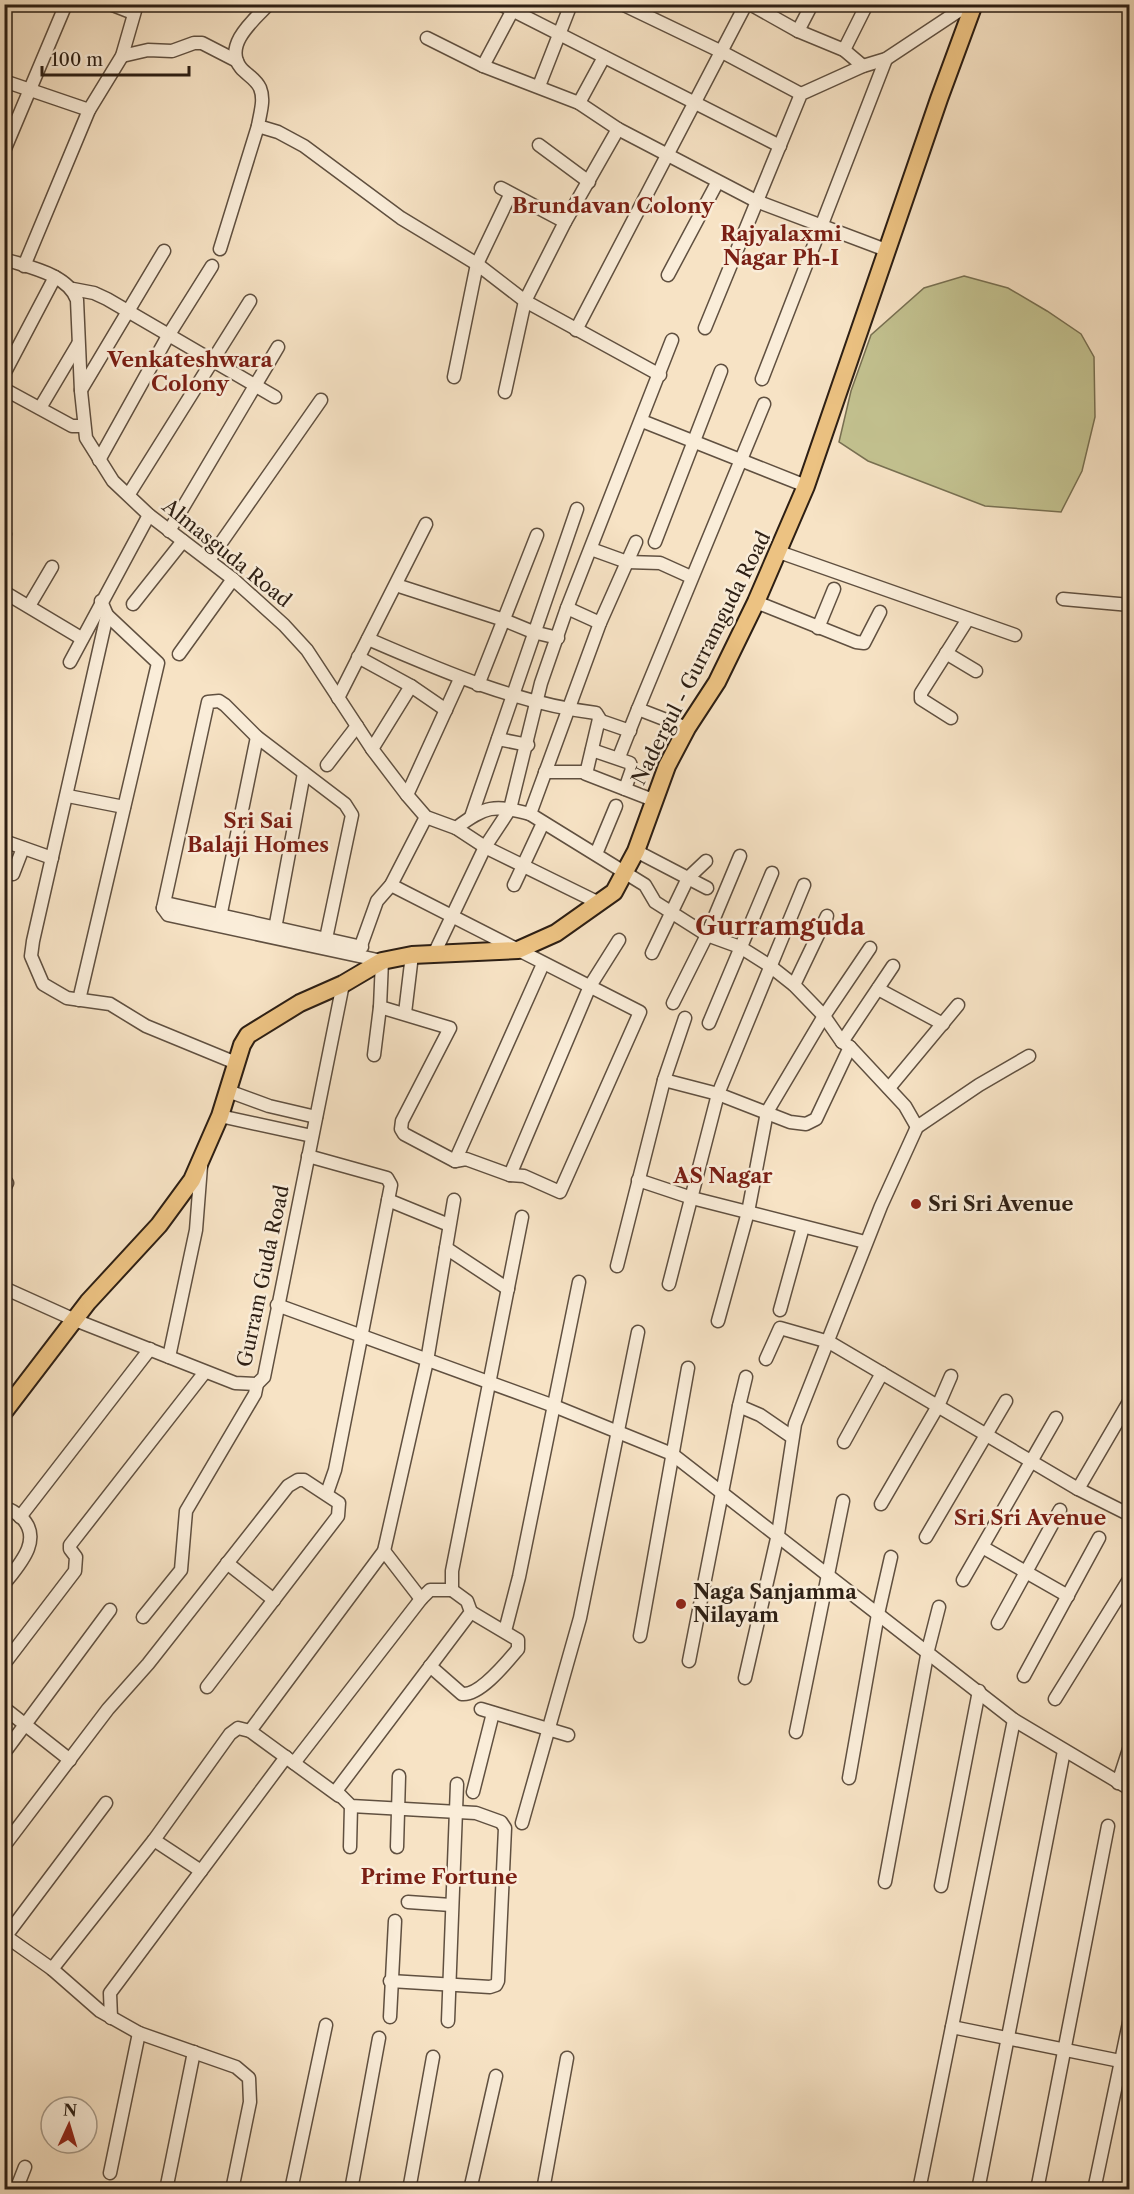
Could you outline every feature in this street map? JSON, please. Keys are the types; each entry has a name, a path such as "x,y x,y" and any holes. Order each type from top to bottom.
{"main road":[{"name":"Nadergul - Gurramguda Road","path":"4,1412 88,1302 159,1225 192,1180 220,1116 242,1045 261,1025 382,962 412,955 518,950 556,933 614,892 636,851 653,800 687,728 717,682 756,602 806,486 886,250 974,4"}],"street":[{"path":"4,9 6,4"},
{"path":"4,151 66,4"},
{"path":"24,266 89,110 122,56 135,9 110,4"},
{"path":"237,61 236,56 245,26 269,4"},
{"path":"500,4 515,8 604,57 780,146"},
{"path":"539,86 571,4"},
{"path":"622,4 722,52 801,94"},
{"path":"576,330 748,4 798,31 844,50 863,66"},
{"path":"798,31 812,4"},
{"path":"844,50 867,4"},
{"path":"705,328 801,94 863,66 886,59 969,4"},
{"path":"483,66 515,8"},
{"path":"427,38 483,66 579,103 618,129 717,183 756,201 886,250"},
{"path":"122,56 148,50 172,51 194,43 202,43 237,61 260,86 262,102 258,126 220,249"},
{"path":"579,103 604,57"},
{"path":"762,379 886,59"},
{"path":"4,81 89,110"},
{"path":"258,126 278,132 304,146 401,218 477,264 525,301 660,375"},
{"path":"505,392 525,301 565,222 618,129"},
{"path":"539,145 589,182"},
{"path":"668,275 717,183"},
{"path":"454,376 477,264 506,191 565,222"},
{"path":"81,391 126,311 164,251"},
{"path":"5,260 55,277 73,289 94,292 275,397"},
{"path":"99,460 168,336 212,266"},
{"path":"4,375 55,277"},
{"name":"Almasguda Road","path":"73,289 77,300 81,391 86,438 113,481 149,515 233,579 292,633 307,651 372,749 426,817 456,828 485,847 599,903"},
{"path":"129,494 250,301"},
{"path":"434,954 485,847 510,808 528,746 541,683 567,608 672,340"},
{"path":"40,408 78,344"},
{"path":"169,531 257,386 278,347"},
{"path":"655,542 721,371"},
{"path":"4,389 72,426 84,426"},
{"path":"209,560 321,400"},
{"path":"619,757 764,404"},
{"path":"642,421 806,486"},
{"path":"471,817 577,509"},
{"path":"70,662 149,515"},
{"path":"338,698 426,524"},
{"path":"478,685 537,535"},
{"path":"133,604 183,541"},
{"path":"530,814 600,623 636,542"},
{"path":"591,549 627,562 660,563 691,577"},
{"path":"779,552 1015,635"},
{"path":"29,606 52,567"},
{"path":"178,654 233,579"},
{"path":"396,585 504,620 533,632 558,638"},
{"path":"818,628 834,589"},
{"path":"4,592 81,638"},
{"path":"1063,599 1130,605"},
{"path":"80,1000 158,663 107,615 101,601"},
{"path":"756,602 848,640 864,643 880,612"},
{"path":"567,608 600,623"},
{"path":"107,615 31,956 43,984 67,998 110,1004 146,1026 236,1063"},
{"path":"951,718 921,699 921,693 968,619"},
{"path":"368,639 478,685 537,703 596,713 599,719 586,772 589,777 653,800"},
{"path":"946,653 976,671"},
{"path":"358,657 411,686 446,710"},
{"path":"407,795 460,679"},
{"path":"372,749 411,686"},
{"path":"325,944 352,815 345,804 258,736 225,705 219,701 208,702 204,708 163,908 168,915 219,921 325,944 360,951 382,962 380,1007 374,1055"},
{"path":"638,709 687,728"},
{"path":"599,719 630,731"},
{"path":"327,765 357,726"},
{"path":"219,921 258,736"},
{"path":"498,738 528,746"},
{"path":"591,750 619,757 630,763 632,769 625,789"},
{"path":"545,772 586,772"},
{"path":"274,933 304,773"},
{"path":"68,796 124,807"},
{"path":"596,854 616,806"},
{"path":"456,828 487,808 510,808 530,814 645,885 655,902 706,935 740,947 770,966 794,985 824,1016 846,1044 905,1106 917,1127"},
{"path":"360,951 377,901 391,885 426,817"},
{"path":"514,885 543,823"},
{"path":"4,841 52,858"},
{"path":"13,874 23,849"},
{"path":"636,851 707,888"},
{"path":"673,1003 706,935 740,856"},
{"path":"652,953 688,878 706,861"},
{"path":"709,1023 772,873"},
{"path":"380,1007 450,1028 402,1121 400,1130 415,1141 455,1161 466,1160 540,1181 560,1192 640,1012 391,885"},
{"path":"669,1284 718,1094 804,885"},
{"path":"794,985 827,916"},
{"path":"510,1174 590,986 619,940"},
{"path":"718,1321 748,1212 767,1112 824,1016 870,948"},
{"path":"405,1013 412,955"},
{"path":"455,1161 543,964"},
{"path":"664,1080 718,1094 790,1122 806,1124 816,1119 846,1044 893,966"},
{"name":"Gurram Guda Road","path":"4,1287 75,1320 205,1372 235,1383 257,1384 264,1377 343,984"},
{"path":"878,989 943,1024"},
{"path":"889,1088 958,1005"},
{"path":"617,1266 664,1080 685,1018"},
{"path":"745,1678 778,1534 795,1425 829,1342 865,1242 917,1127 979,1085 1029,1056"},
{"path":"228,1091 269,1106 316,1117"},
{"path":"220,1116 312,1136"},
{"path":"169,1357 196,1230 202,1154"},
{"path":"308,1156 387,1178 391,1185 335,1470 327,1493"},
{"path":"638,1180 692,1198 865,1242"},
{"path":"388,1200 449,1225"},
{"path":"250,1731 384,1551 427,1361 454,1200"},
{"path":"452,1590 452,1571 464,1506 491,1383 522,1216"},
{"path":"780,1310 803,1227"},
{"path":"446,1248 508,1289"},
{"path":"505,1631 519,1577 579,1282"},
{"path":"277,1305 554,1406 672,1454 778,1534 827,1577 928,1650 1014,1720 1124,1786 1130,1746"},
{"path":"766,1359 780,1328 829,1342 1078,1489 1129,1512"},
{"path":"522,1823 580,1618 638,1332"},
{"path":"20,1517 150,1349"},
{"path":"640,1636 688,1368"},
{"path":"4,1664 77,1566 70,1545 205,1372"},
{"path":"844,1442 882,1373"},
{"path":"881,1504 938,1406 951,1376"},
{"path":"689,1661 746,1377"},
{"path":"143,1617 181,1570 186,1512 255,1394 257,1384"},
{"path":"1078,1489 1130,1400"},
{"path":"926,1537 987,1437 1006,1401"},
{"path":"740,1406 760,1415 795,1425"},
{"path":"963,1580 984,1548 1030,1461 1056,1418"},
{"path":"4,1846 108,1709 148,1664 293,1482 304,1480 339,1503 338,1516 207,1687"},
{"path":"796,1732 843,1501"},
{"path":"4,1508 20,1517 27,1526 30,1547 4,1584"},
{"path":"998,1623 1060,1510"},
{"path":"1024,1676 1099,1538"},
{"path":"984,1548 1068,1596"},
{"path":"384,1551 421,1599"},
{"path":"849,1778 878,1614 891,1557"},
{"path":"227,1563 274,1600"},
{"path":"1055,1699 1130,1578"},
{"path":"111,2018 110,1993 201,1871 430,1590 452,1590 467,1601 471,1612 518,1640 518,1648 500,1670 471,1693 462,1694 430,1666"},
{"path":"885,1882 928,1650 939,1607"},
{"path":"4,1753 110,1610"},
{"path":"339,1796 337,1789 430,1666 456,1636 471,1612"},
{"path":"941,1886 979,1691"},
{"path":"4,1708 70,1760"},
{"path":"473,1792 487,1711 568,1735"},
{"path":"919,2190 1014,1720"},
{"path":"52,1969 154,1840 230,1734 238,1728 250,1731 351,1806 455,1811 492,1818 501,1822 505,1828 496,1985 490,1987 390,1981"},
{"path":"978,2190 1064,1750"},
{"path":"397,1847 399,1776"},
{"path":"448,2021 457,1784"},
{"path":"106,1803 5,1936 52,1969 111,2018 139,2032 236,2067 249,2078 250,2102 232,2190"},
{"path":"350,1847 351,1806"},
{"path":"1036,2190 1108,1826"},
{"path":"154,1840 201,1871"},
{"path":"408,1902 452,1905"},
{"path":"390,2017 390,1981 395,1921"},
{"path":"1094,2190 1125,2062 1130,2018"},
{"path":"291,2190 326,2025"},
{"path":"952,2026 1125,2062"},
{"path":"110,2173 139,2032"},
{"path":"351,2190 379,2038"},
{"path":"166,2190 194,2052"},
{"path":"409,2190 433,2057"},
{"path":"543,2190 567,2058"},
{"path":"470,2190 496,2076"},
{"path":"16,2190 25,2167"}],"shaded area":[{"path":"964,276 1008,288 1047,311 1081,334 1094,357 1095,417 1082,471 1061,512 985,506 868,461 839,442 851,391 871,335 924,288"}],"place":[{"name":"Sri Sri Avenue","path":"916,1204"},
{"name":"Naga Sanjamma Nilayam","path":"681,1604"}],"district":[{"name":"Brundavan Colony","path":"613,206"},
{"name":"Rajyalaxmi Nagar Ph-I","path":"781,246"},
{"name":"Venkateshwara Colony","path":"190,372"},
{"name":"Sri Sai Balaji Homes","path":"258,833"},
{"name":"Gurramguda","path":"780,926"},
{"name":"AS Nagar","path":"723,1176"},
{"name":"Sri Sri Avenue","path":"1030,1518"},
{"name":"Prime Fortune","path":"439,1877"}]}
